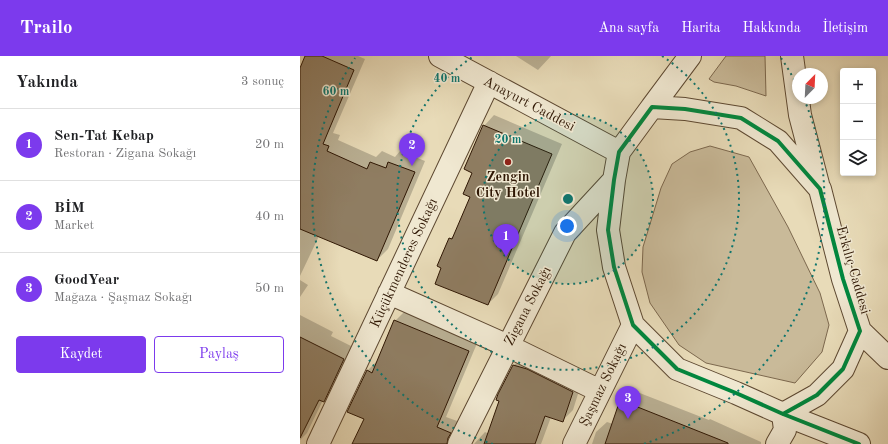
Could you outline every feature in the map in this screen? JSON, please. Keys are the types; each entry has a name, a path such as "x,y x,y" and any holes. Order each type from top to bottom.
{"street":[{"name":"Anayurt Caddesi","path":"440,56 619,152"},
{"path":"690,56 619,152 608,230 614,268 633,325 677,369 783,414 859,444"},
{"name":"Erkılıç Caddesi","path":"783,414 817,395 843,369 860,331 842,279 800,115 792,56"},
{"name":"Küçükmenderes Sokağı","path":"318,444 489,82"},
{"name":"Erkılıç Caddesi","path":"652,107 685,109 741,118 778,142 820,189"},
{"name":"Zigana Sokağı","path":"459,444 565,233 614,180"},
{"path":"389,293 508,346 600,391"},
{"name":"Şaşmaz Sokağı","path":"574,444 633,325"},
{"path":"860,331 888,358"},
{"path":"777,444 785,430 783,414"}],"shaded area":[{"path":"726,56 765,56 766,96 736,86 714,82 709,79"},
{"path":"710,146 749,157 788,227 820,293 829,325 822,352 795,383 706,363 679,345 650,303 642,272 643,247 661,188 672,164 690,152"}],"building":[{"path":"305,56 322,56 354,70 323,144 329,146 327,151 367,169 370,162 386,168 388,162 415,172 377,261 300,229 300,68"},
{"path":"483,125 552,154 488,305 435,284 441,268 437,266 449,238 452,239 470,197 463,194 472,173 464,169"},
{"path":"394,320 469,351 437,427 451,433 447,444 352,444 364,419 347,412 367,370 372,373"},
{"path":"300,337 344,359 324,402 319,400 300,438"},
{"path":"513,365 527,369 573,392 563,422 545,416 535,444 484,444 499,401 496,400 498,394"},
{"path":"620,400 728,443 728,444 605,444"}],"cycle path":[{"path":"783,414 817,395 843,369 860,331 843,279 820,189 778,141 741,118 685,109 652,107 619,152 608,230 614,267 633,325 677,369 783,414 859,444"}],"place":[{"name":"Zengin City Hotel","path":"508,162"},
{"name":"BİM","path":"412,166"},
{"name":"Sen-Tat Kebap","path":"506,257"},
{"name":"GoodYear","path":"628,419"}]}
